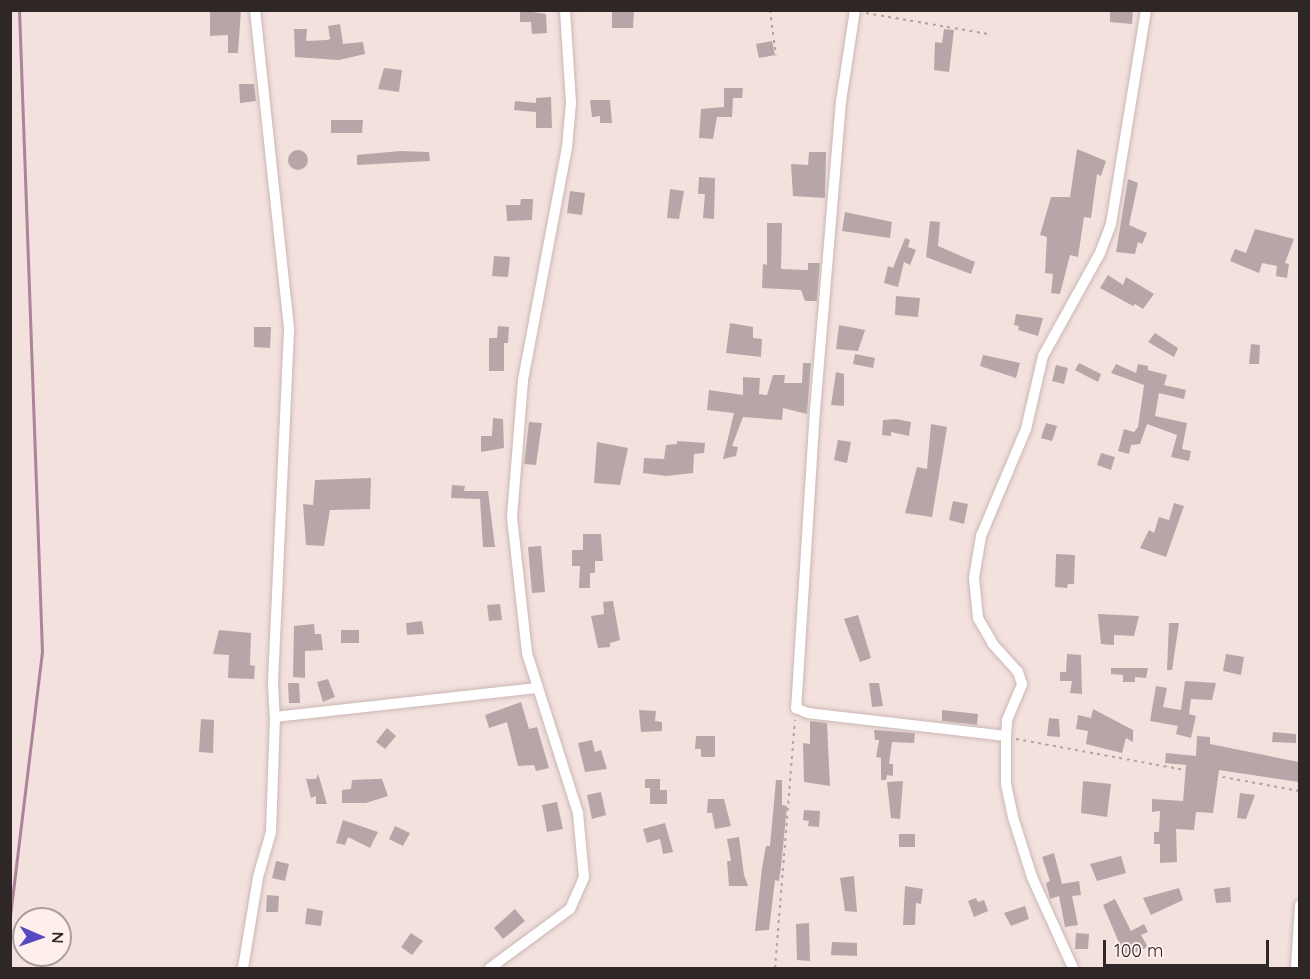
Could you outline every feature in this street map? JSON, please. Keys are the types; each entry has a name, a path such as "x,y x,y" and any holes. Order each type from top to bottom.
{"street":[{"path":"243,969 258,877 271,832 275,717 273,683 290,330 255,10"},
{"path":"490,969 570,909 584,877 578,813 565,762 536,688 520,618 513,481 523,380 567,147 571,103 565,10"},
{"path":"1073,969 1021,846 1006,783 1007,720 1022,684 1018,672 993,644 978,618 974,594 977,555 989,513 1026,429 1043,356 1100,253 1111,224 1146,10"},
{"path":"855,11 840,101 813,431 796,708 808,713 1006,736"},
{"path":"275,717 536,688"},
{"path":"1296,969 1299,905"}],"path":[{"path":"770,10 776,56"},
{"path":"855,11 988,34"},
{"path":"775,969 783,908 796,708"},
{"path":"1006,736 1047,747 1299,791"}],"building":[{"path":"210,10 241,10 238,53 228,53 228,35 210,36"},
{"path":"520,10 546,14 547,33 532,34 531,22 520,22"},
{"path":"612,10 634,10 633,28 612,28"},
{"path":"1133,10 1132,24 1110,22 1110,11"},
{"path":"340,24 343,44 363,42 365,54 339,60 295,57 294,29 307,29 306,41 327,40 330,39 328,26"},
{"path":"944,29 954,30 949,72 934,70 935,42 942,43"},
{"path":"772,41 775,55 759,58 756,44"},
{"path":"384,68 402,70 399,92 378,89"},
{"path":"239,84 254,84 256,101 240,103"},
{"path":"724,88 743,88 742,98 733,98 732,117 717,117 713,139 699,138 701,109 724,107"},
{"path":"551,97 552,128 536,128 536,112 514,110 515,101 536,103 536,98"},
{"path":"590,100 610,100 612,123 600,123 600,116 592,117"},
{"path":"331,120 363,120 362,133 331,133"},
{"path":"1077,149 1106,161 1101,176 1097,174 1091,218 1084,217 1078,257 1070,255 1060,294 1051,293 1053,274 1045,273 1047,237 1040,235 1051,197 1070,197"},
{"path":"298,150 305,153 308,160 305,167 298,170 291,167 288,160 291,153"},
{"path":"400,151 429,152 430,161 357,165 357,155"},
{"path":"809,152 826,152 825,198 793,196 791,164 808,165"},
{"path":"699,177 715,178 714,219 703,218 705,194 698,194"},
{"path":"1128,179 1138,183 1129,225 1147,233 1142,244 1138,242 1135,254 1116,252"},
{"path":"670,189 684,191 679,219 667,218"},
{"path":"570,191 585,193 582,215 567,213"},
{"path":"521,199 533,199 532,220 507,221 506,205 520,205"},
{"path":"845,212 892,222 890,238 842,231"},
{"path":"930,221 940,222 938,246 975,262 971,274 926,257"},
{"path":"767,223 782,223 781,269 808,270 808,263 820,263 817,301 805,301 801,290 762,288 763,264 767,265"},
{"path":"1255,229 1294,239 1285,263 1289,264 1287,278 1276,276 1277,266 1262,263 1259,273 1230,261 1235,249 1246,253"},
{"path":"905,238 910,240 908,247 916,250 910,265 904,262 898,287 884,283 888,266 893,268"},
{"path":"494,256 510,257 508,277 492,276"},
{"path":"1108,275 1123,285 1126,277 1154,294 1143,309 1135,304 1133,306 1100,288"},
{"path":"896,296 920,298 918,317 895,315"},
{"path":"1016,314 1043,318 1038,336 1018,330 1019,326 1014,325"},
{"path":"730,323 753,327 753,338 762,339 761,357 726,353"},
{"path":"839,325 865,330 858,351 836,349"},
{"path":"498,326 509,327 508,343 504,343 504,371 489,371 489,338 497,338"},
{"path":"254,327 271,327 270,348 254,347"},
{"path":"1155,333 1178,348 1174,357 1148,342"},
{"path":"1251,344 1260,345 1259,364 1249,364"},
{"path":"855,354 875,358 873,368 853,364"},
{"path":"983,355 1020,363 1016,378 980,366"},
{"path":"803,363 811,363 807,414 783,408 782,420 743,417 732,446 738,447 736,456 723,459 734,413 707,410 709,390 743,395 743,377 760,378 759,394 767,395 773,375 785,375 784,383 802,383"},
{"path":"1079,363 1101,374 1098,382 1075,370"},
{"path":"1116,364 1136,373 1138,364 1148,366 1148,370 1167,375 1164,385 1186,390 1184,399 1159,393 1155,416 1187,423 1182,449 1191,451 1189,461 1171,457 1177,435 1147,424 1140,444 1131,445 1129,454 1118,451 1124,429 1134,432 1138,427 1144,385 1111,373"},
{"path":"1056,365 1068,368 1064,384 1052,381"},
{"path":"836,372 844,374 844,406 831,405"},
{"path":"493,418 503,419 504,448 481,452 481,436 492,436"},
{"path":"896,419 911,422 909,436 891,432 891,436 882,435 883,420"},
{"path":"529,422 542,423 536,465 524,464"},
{"path":"1046,423 1057,426 1052,441 1041,438"},
{"path":"931,424 947,427 932,517 905,513 917,467 927,469"},
{"path":"838,440 851,442 847,463 834,460"},
{"path":"677,441 705,443 704,453 694,454 693,473 666,476 643,473 644,458 664,459 666,445 677,444"},
{"path":"597,442 628,448 620,485 594,483"},
{"path":"1101,453 1115,457 1111,470 1097,465"},
{"path":"371,478 370,509 330,510 324,546 306,545 303,504 313,505 315,480"},
{"path":"452,485 465,486 464,491 488,491 495,547 483,547 480,499 451,498"},
{"path":"953,501 968,504 964,524 949,520"},
{"path":"1174,503 1184,506 1166,557 1140,548 1149,530 1154,533 1159,517 1169,520"},
{"path":"583,534 601,534 603,561 595,561 595,573 590,573 590,588 579,588 580,566 572,566 572,550 583,550"},
{"path":"541,546 545,592 532,593 528,547"},
{"path":"1056,554 1075,555 1074,584 1068,584 1067,588 1055,587"},
{"path":"613,601 620,640 610,643 610,647 598,648 591,616 604,614 603,602"},
{"path":"500,604 502,620 489,621 487,605"},
{"path":"1098,614 1139,616 1134,636 1114,635 1114,645 1101,644"},
{"path":"858,615 871,658 860,662 844,619"},
{"path":"422,621 424,634 407,635 406,623"},
{"path":"1169,623 1179,623 1172,670 1167,670"},
{"path":"314,624 315,634 321,634 323,650 305,651 305,678 293,677 294,626"},
{"path":"219,630 251,633 250,665 255,666 254,679 228,678 229,655 213,654"},
{"path":"341,630 359,630 359,643 341,643"},
{"path":"1067,654 1081,655 1082,694 1070,693 1072,681 1060,681 1060,672 1066,672"},
{"path":"1226,654 1244,657 1241,675 1223,671"},
{"path":"1111,668 1148,668 1146,678 1135,677 1135,682 1123,682 1123,675 1111,674"},
{"path":"328,679 335,697 323,702 317,682"},
{"path":"1185,681 1216,683 1212,700 1191,699 1189,714 1196,716 1191,738 1176,734 1178,726 1150,721 1156,686 1167,688 1163,707 1181,710"},
{"path":"288,683 299,683 300,703 289,703"},
{"path":"869,683 879,683 883,706 872,707"},
{"path":"521,702 529,729 537,727 549,768 536,771 534,765 518,766 507,722 489,728 485,715"},
{"path":"1093,709 1133,730 1133,742 1126,738 1122,753 1086,744 1088,731 1076,729 1078,715 1091,718"},
{"path":"639,710 656,711 655,721 662,722 662,731 641,732"},
{"path":"942,710 978,714 977,725 942,721"},
{"path":"1049,718 1059,719 1060,737 1047,736"},
{"path":"201,719 214,720 213,753 199,752"},
{"path":"810,721 827,723 830,786 804,782 803,743 810,744"},
{"path":"387,728 396,736 385,749 376,742"},
{"path":"874,730 915,733 914,743 892,742 889,764 893,764 893,776 887,775 886,780 881,780 881,758 876,757 879,740 875,740"},
{"path":"1273,732 1296,734 1296,743 1272,742"},
{"path":"696,736 715,736 715,757 701,757 701,749 695,749"},
{"path":"1197,736 1210,737 1210,744 1299,762 1299,782 1219,770 1213,813 1196,812 1194,830 1176,829 1177,862 1160,863 1160,844 1154,844 1154,832 1159,832 1160,811 1152,812 1152,799 1183,801 1186,765 1165,763 1166,753 1196,756"},
{"path":"592,740 595,752 601,750 607,769 585,772 578,743"},
{"path":"318,774 327,804 316,804 316,796 311,798 306,779 316,779"},
{"path":"382,779 388,796 366,803 342,803 342,790 351,789 352,780"},
{"path":"645,779 660,779 660,790 667,790 667,804 650,804 650,788 645,788"},
{"path":"776,780 782,780 782,805 787,806 781,867 779,881 775,880 769,930 755,931 762,868 766,846 770,846"},
{"path":"903,781 900,819 891,818 887,782"},
{"path":"1083,781 1111,784 1107,817 1081,813"},
{"path":"601,792 606,815 592,819 587,795"},
{"path":"1240,793 1255,795 1246,819 1237,818"},
{"path":"708,799 724,799 731,826 715,829 712,813 707,813"},
{"path":"557,802 563,829 547,832 542,805"},
{"path":"804,810 820,811 819,827 808,826 809,821 803,820"},
{"path":"343,820 378,832 370,848 348,837 345,845 336,843"},
{"path":"665,823 673,852 663,854 660,839 647,843 643,829"},
{"path":"395,826 410,833 403,846 389,839"},
{"path":"899,834 915,834 915,847 899,847"},
{"path":"739,837 744,875 748,886 729,886 727,861 731,861 727,839"},
{"path":"1054,853 1062,884 1079,881 1081,895 1072,896 1078,925 1065,927 1059,896 1050,899 1046,883 1050,881 1042,857"},
{"path":"1121,856 1126,873 1097,881 1090,864"},
{"path":"276,861 289,864 285,881 272,878"},
{"path":"854,876 857,912 845,911 840,878"},
{"path":"905,886 923,889 921,904 916,903 915,925 903,925"},
{"path":"1230,887 1231,902 1216,903 1214,889"},
{"path":"1179,888 1183,900 1151,915 1143,898"},
{"path":"267,895 279,896 278,912 266,912"},
{"path":"976,898 978,902 984,900 988,911 974,917 968,901"},
{"path":"1115,899 1131,931 1144,924 1148,932 1141,935 1148,947 1125,957 1103,905"},
{"path":"1025,906 1029,919 1011,926 1004,913"},
{"path":"307,908 323,911 321,926 305,924"},
{"path":"515,909 525,921 503,939 494,928"},
{"path":"809,923 810,961 797,960 796,924"},
{"path":"411,933 423,941 412,955 401,947"},
{"path":"1076,933 1089,934 1088,949 1075,949"},
{"path":"832,942 857,943 857,956 831,955"}],"waterway":[{"path":"10,916 42,652 19,10"}]}
